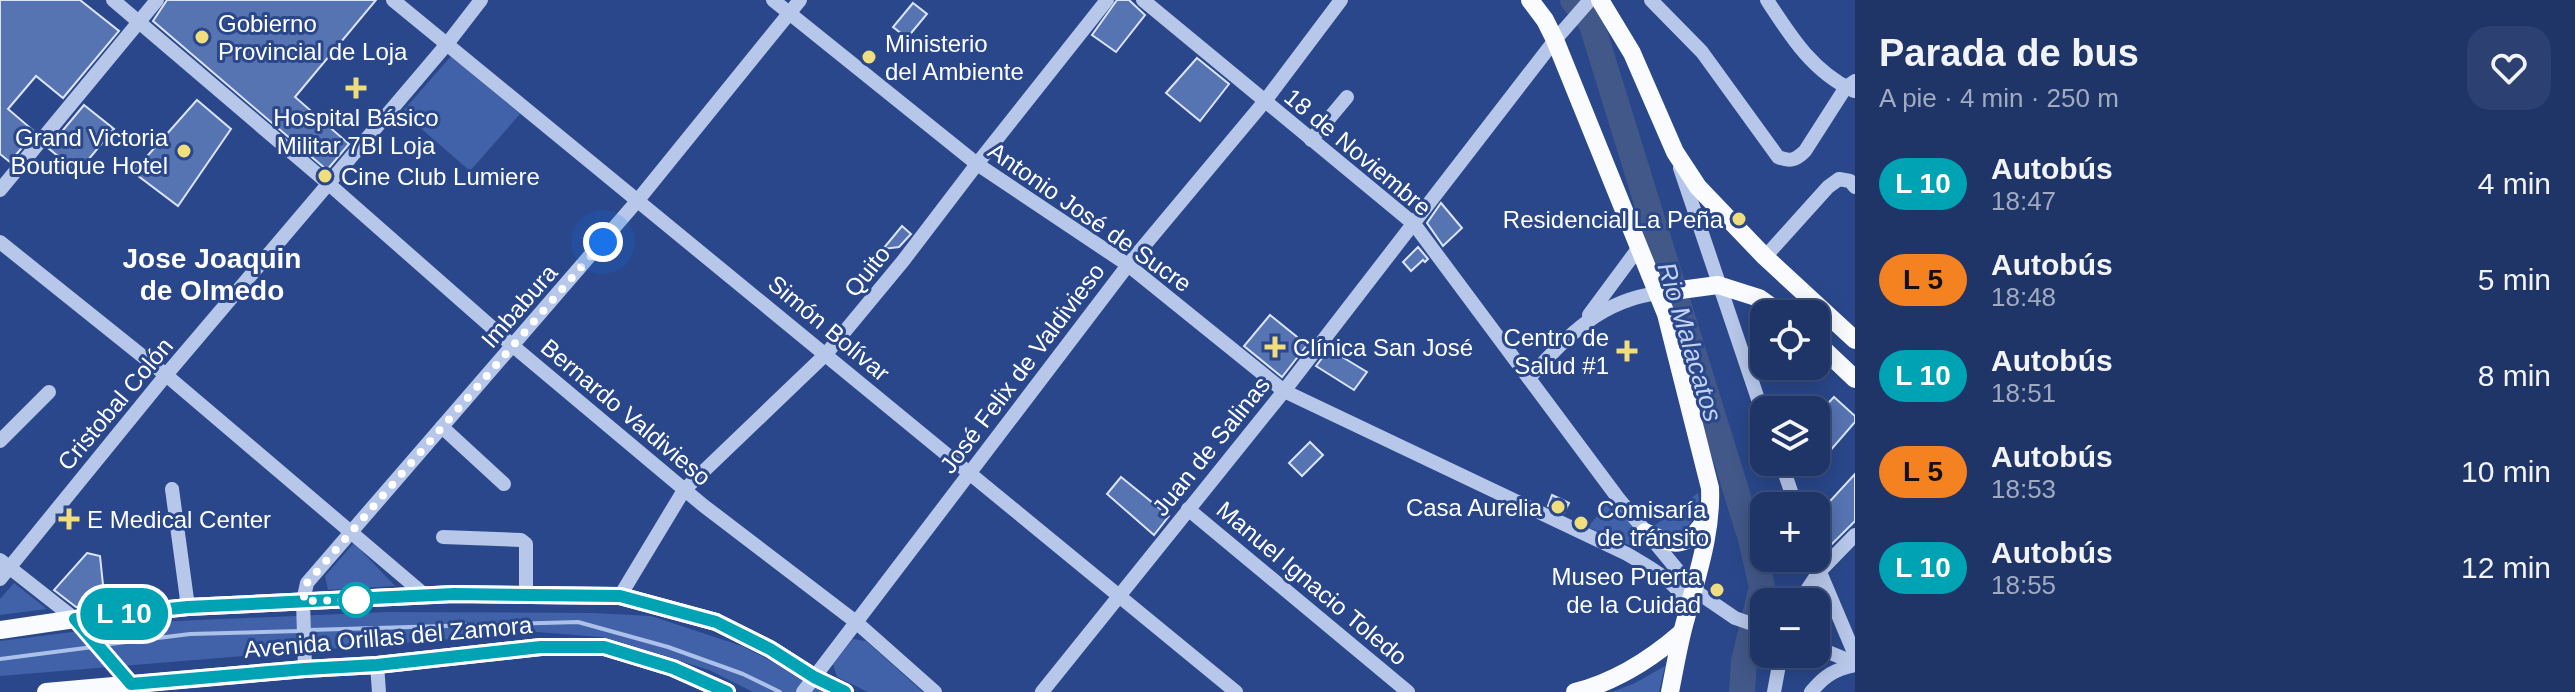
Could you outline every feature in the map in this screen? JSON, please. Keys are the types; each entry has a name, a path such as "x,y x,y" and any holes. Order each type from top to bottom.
{"main road":[{"path":"1530,0 1559,36 1666,314 1710,488 1711,512 1670,692"},
{"path":"1600,0 1632,53 1675,152 1708,198 1765,257 1855,340"},
{"path":"1658,293 1718,285 1762,300"},
{"path":"1830,355 1855,379"},
{"path":"1644,530 1667,544 1679,544 1692,537 1711,512"},
{"path":"0,630 80,624 188,607 426,596 620,596 716,622 770,649 808,685 845,692"},
{"path":"1575,692 1591,688 1653,657 1681,633"},
{"name":"Avenida Orillas del Zamora","path":"46,692 126,678 377,665 541,647 604,647 673,668 727,692"}],"street":[{"name":"Bernardo Valdivieso","path":"113,0 684,490 856,622 935,692"},
{"path":"0,190 157,0"},
{"name":"Simón Bolívar","path":"393,0 1236,692"},
{"name":"Cristobal Colón","path":"3,569 330,185 481,0"},
{"name":"Antonio José de Sucre","path":"773,0 977,164 1128,265 1284,391 1627,554 1664,576 1692,598"},
{"name":"Imbabura","path":"303,601 307,583 638,200 800,0"},
{"name":"Quito","path":"620,596 684,490 826,354 903,261 1107,0"},
{"name":"18 de Noviembre","path":"1143,0 1414,224 1692,598"},
{"name":"José Felix de Valdivieso","path":"808,685 1128,265 1265,101 1341,0"},
{"name":"Juan de Salinas","path":"1042,692 1284,391 1590,0"},
{"path":"1651,0 1702,52 1778,157 1787,161 1797,159 1805,151 1852,86 1821,72 1795,42 1767,0"},
{"path":"1311,140 1347,97"},
{"path":"1675,152 1757,396"},
{"path":"1765,257 1828,187 1839,179 1850,181 1855,187"},
{"path":"0,242 166,375 426,596"},
{"path":"1579,328 1640,246"},
{"path":"1529,378 1592,316 1616,303 1658,293"},
{"path":"0,441 49,392"},
{"path":"442,427 504,484"},
{"path":"172,489 188,607"},
{"name":"Manuel Ignacio Toledo","path":"1188,509 1408,692"},
{"path":"1627,554 1640,547 1644,530"},
{"path":"1830,554 1855,535"},
{"path":"443,537 521,540 526,544 526,595"},
{"path":"3,569 80,624 126,678"},
{"path":"1819,572 1855,655"},
{"path":"1692,598 1750,623"},
{"path":"303,601 305,669"},
{"path":"1830,653 1855,664"},
{"path":"1811,692 1820,680 1836,669 1855,664"},
{"path":"377,665 379,692"},
{"path":"1774,692 1778,668"}],"shaded area":[{"path":"452,55 520,114 470,171 402,112"},
{"path":"1698,493 1698,506 1689,525 1669,534 1654,526"},
{"path":"1612,498 1638,533 1631,546 1588,527"},
{"path":"354,543 395,586 328,590 325,576"},
{"path":"14,583 47,609 0,615 0,599"},
{"path":"388,612 651,616 742,646 831,692 753,692 709,670 601,637 537,632 0,676 0,641 153,622"},
{"path":"853,639 866,641 923,692 868,692 837,677 833,664"},
{"path":"1665,666 1659,692 1612,692 1635,683"}],"building":[{"path":"0,0 80,0 119,31 63,98 36,76 8,109 35,132 10,162 0,154"},
{"path":"167,0 376,0 295,97 349,144 327,170 153,21"},
{"path":"1117,0 1129,0 1145,15 1116,52 1092,35"},
{"path":"913,3 927,14 907,38 893,27"},
{"path":"1197,58 1229,84 1200,121 1166,93"},
{"name":"Grand Victoria Boutique Hotel","path":"197,100 231,129 178,206 133,172"},
{"path":"84,105 114,129 78,172 48,148"},
{"path":"1441,203 1462,228 1443,246 1427,223"},
{"path":"902,226 911,234 899,247 883,249"},
{"path":"1418,247 1428,259 1411,271 1403,262"},
{"name":"Clínica San José","path":"1270,315 1307,345 1282,377 1244,346"},
{"path":"1329,349 1367,372 1354,390 1316,366"},
{"path":"1834,397 1855,416 1855,422 1830,451 1830,401"},
{"path":"1310,442 1323,455 1302,476 1289,463"},
{"path":"1855,474 1855,521 1831,545 1830,542 1830,501"},
{"path":"1121,477 1169,516 1154,535 1107,494"},
{"name":"Casa Aurelia","path":"1552,495 1569,503 1564,513 1548,506"},
{"path":"87,553 100,556 105,604 76,607 54,590"}],"waterway":[{"name":"Rio Malacatos","path":"1573,0 1591,22 1751,539 1762,587 1744,661 1742,692"},
{"path":"309,630 578,622 668,647 743,674 780,692"},
{"path":"102,645 190,634 300,631"},
{"path":"0,659 93,647"}],"bus line":[{"path":"727,692 673,668 604,647 541,647 377,665 131,684 75,619 188,607 454,594 620,596 716,622 845,692"}],"place":[{"name":"Gobierno Provincial de Loja","path":"202,37"},
{"name":"Ministerio del Ambiente","path":"869,57"},
{"name":"Hospital Básico Militar 7BI Loja","path":"356,88"},
{"name":"Grand Victoria Boutique Hotel","path":"184,151"},
{"name":"Cine Club Lumiere","path":"325,176"},
{"name":"Residencial La Peña","path":"1739,219"},
{"name":"Clínica San José","path":"1275,347"},
{"name":"Centro de Salud #1","path":"1627,351"},
{"name":"Casa Aurelia","path":"1558,507"},
{"name":"E Medical Center","path":"69,519"},
{"name":"Comisaría de tránsito","path":"1581,523"},
{"name":"Museo Puerta de la Cuidad","path":"1717,590"}],"district":[{"name":"Jose Joaquin de Olmedo","path":"212,274"}],"route":[{"path":"356,600 303,601 307,583 603,242"}]}
